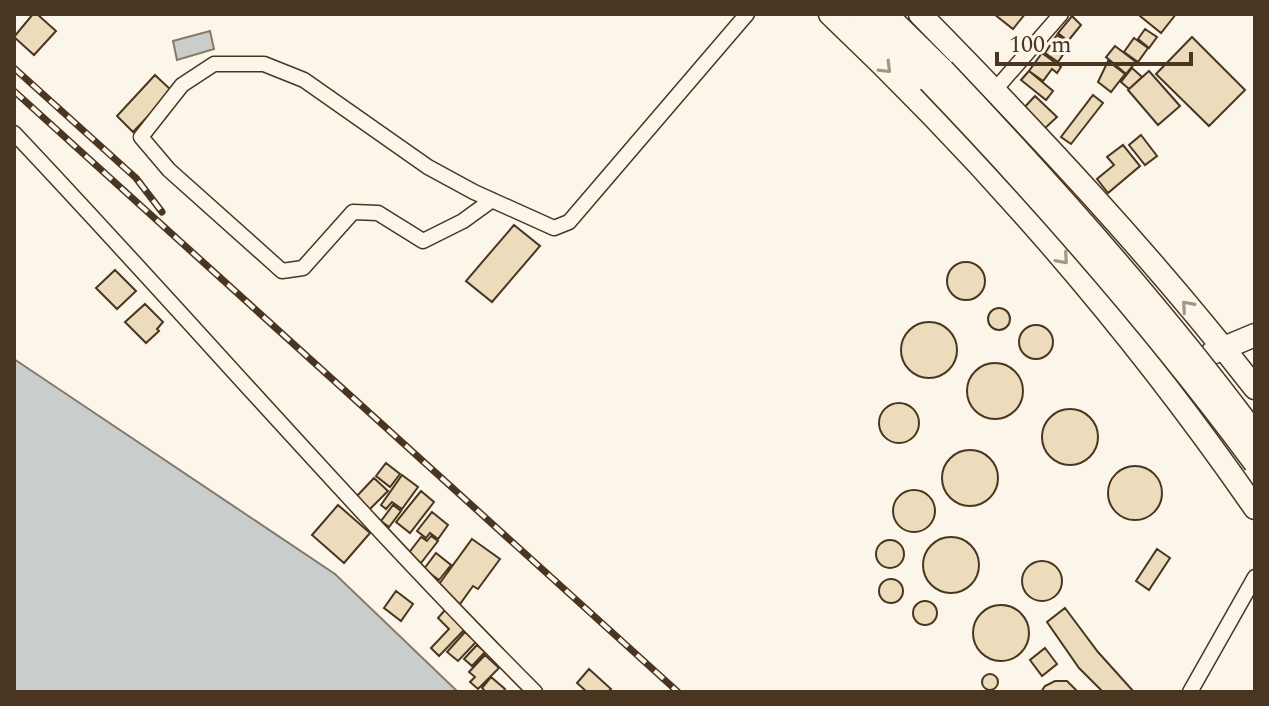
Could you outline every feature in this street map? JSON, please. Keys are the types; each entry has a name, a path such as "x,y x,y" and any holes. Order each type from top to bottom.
{"highway":[{"path":"830,14 889,70 1054,248 1209,441 1255,508"},
{"path":"859,14 936,76 1021,153 1160,314 1255,434"},
{"path":"886,14 1004,159 1207,398 1255,463"},
{"path":"920,14 1032,129 1225,349 1255,388"},
{"path":"1169,390 1181,375 1206,355 1255,335"},
{"path":"1209,441 1231,439 1255,426"}],"street":[{"path":"492,200 463,221 423,241 378,213 353,212 303,268 282,271 169,170 141,137 182,85 214,64 264,64 304,80 428,167 554,228 569,222 747,14"},
{"path":"994,91 1061,14"},
{"path":"14,133 278,420 535,692"},
{"path":"1190,692 1255,577"}],"shaded area":[{"path":"210,31 214,49 177,60 173,41"},
{"path":"14,359 335,574 458,692 14,692"}],"building":[{"path":"33,14 56,31 34,55 14,37"},
{"path":"994,14 1025,14 1013,29"},
{"path":"1141,14 1176,14 1161,33"},
{"path":"1072,16 1081,25 1068,41 1058,33"},
{"path":"1145,29 1157,37 1149,48 1138,39"},
{"path":"1057,35 1070,44 1058,62 1045,53"},
{"path":"1192,37 1245,90 1209,126 1156,74"},
{"path":"1134,38 1148,48 1138,62 1124,52"},
{"path":"1115,46 1136,62 1126,74 1106,57"},
{"path":"1042,53 1061,67 1057,73 1052,69 1043,81 1029,71"},
{"path":"1108,61 1125,74 1111,92 1098,82"},
{"path":"1132,68 1142,77 1129,89 1121,82"},
{"path":"1029,71 1053,91 1046,100 1021,80"},
{"path":"1149,71 1180,106 1158,125 1128,90"},
{"path":"155,75 172,91 133,132 117,116"},
{"path":"1093,95 1103,103 1071,144 1061,137"},
{"path":"1035,96 1057,117 1042,131 1021,111"},
{"path":"1141,135 1157,156 1145,165 1129,145"},
{"path":"1123,145 1140,166 1108,193 1097,179 1114,165 1107,157"},
{"path":"514,225 540,246 492,302 466,281"},
{"path":"966,262 980,267 985,281 980,295 966,300 952,295 947,281 952,267"},
{"path":"115,270 136,291 117,309 96,288"},
{"path":"145,304 163,322 157,329 159,331 146,343 125,322"},
{"path":"999,308 1007,311 1010,319 1007,327 999,330 991,327 988,319 991,311"},
{"path":"929,322 949,330 957,350 949,370 929,378 909,370 901,350 909,330"},
{"path":"1036,325 1048,330 1053,342 1048,354 1036,359 1024,354 1019,342 1024,330"},
{"path":"995,363 1015,371 1023,391 1015,411 995,419 975,411 967,391 975,371"},
{"path":"899,403 913,409 919,423 913,437 899,443 885,437 879,423 885,409"},
{"path":"1070,409 1090,417 1098,437 1090,457 1070,465 1050,457 1042,437 1050,417"},
{"path":"970,450 990,458 998,478 990,498 970,506 950,498 942,478 950,458"},
{"path":"386,463 400,474 390,487 376,476"},
{"path":"1135,466 1146,468 1154,474 1160,482 1160,504 1154,512 1146,518 1135,520 1124,518 1116,512 1110,504 1108,493 1110,482 1116,474 1124,468"},
{"path":"402,475 418,487 402,509 392,502 386,509 381,505"},
{"path":"374,478 388,491 369,510 356,497"},
{"path":"914,490 929,496 935,511 929,526 914,532 899,526 893,511 899,496"},
{"path":"421,491 434,502 410,533 396,522"},
{"path":"338,505 370,533 344,563 312,535"},
{"path":"393,505 401,511 389,527 381,521"},
{"path":"432,512 448,525 438,539 430,533 426,538 417,531"},
{"path":"431,536 438,541 421,563 408,554 421,537 427,541"},
{"path":"951,537 971,545 979,565 971,585 951,593 931,585 923,565 931,545"},
{"path":"472,539 500,559 478,589 473,586 460,604 437,587"},
{"path":"890,540 900,544 904,554 900,564 890,568 880,564 876,554 880,544"},
{"path":"1157,549 1170,558 1149,590 1136,581"},
{"path":"436,553 451,565 439,580 424,569"},
{"path":"1042,561 1056,567 1062,581 1056,595 1042,601 1028,595 1022,581 1028,567"},
{"path":"891,579 902,586 903,591 896,602 891,603 880,596 879,591 886,580"},
{"path":"396,591 413,604 401,621 384,608"},
{"path":"925,601 934,604 937,613 934,622 925,625 916,622 913,613 916,604"},
{"path":"1001,605 1021,613 1029,633 1021,653 1001,661 981,653 973,633 981,613"},
{"path":"1065,608 1098,652 1134,692 1103,692 1079,668 1047,622"},
{"path":"445,610 465,629 439,656 431,648 449,629 438,618"},
{"path":"465,632 476,642 458,661 447,652"},
{"path":"477,645 485,652 472,666 464,659"},
{"path":"1045,648 1057,664 1042,676 1030,660"},
{"path":"485,655 499,668 478,689 470,682 475,677 469,672"},
{"path":"589,669 611,689 608,692 587,692 577,683"},
{"path":"990,674 996,676 996,688 990,690 984,688 982,682 984,676"},
{"path":"491,677 505,689 503,692 486,692 482,688"},
{"path":"1055,681 1067,681 1078,692 1041,692"}],"railway":[{"path":"14,68 136,178 162,212"},
{"path":"14,91 678,692"}]}
